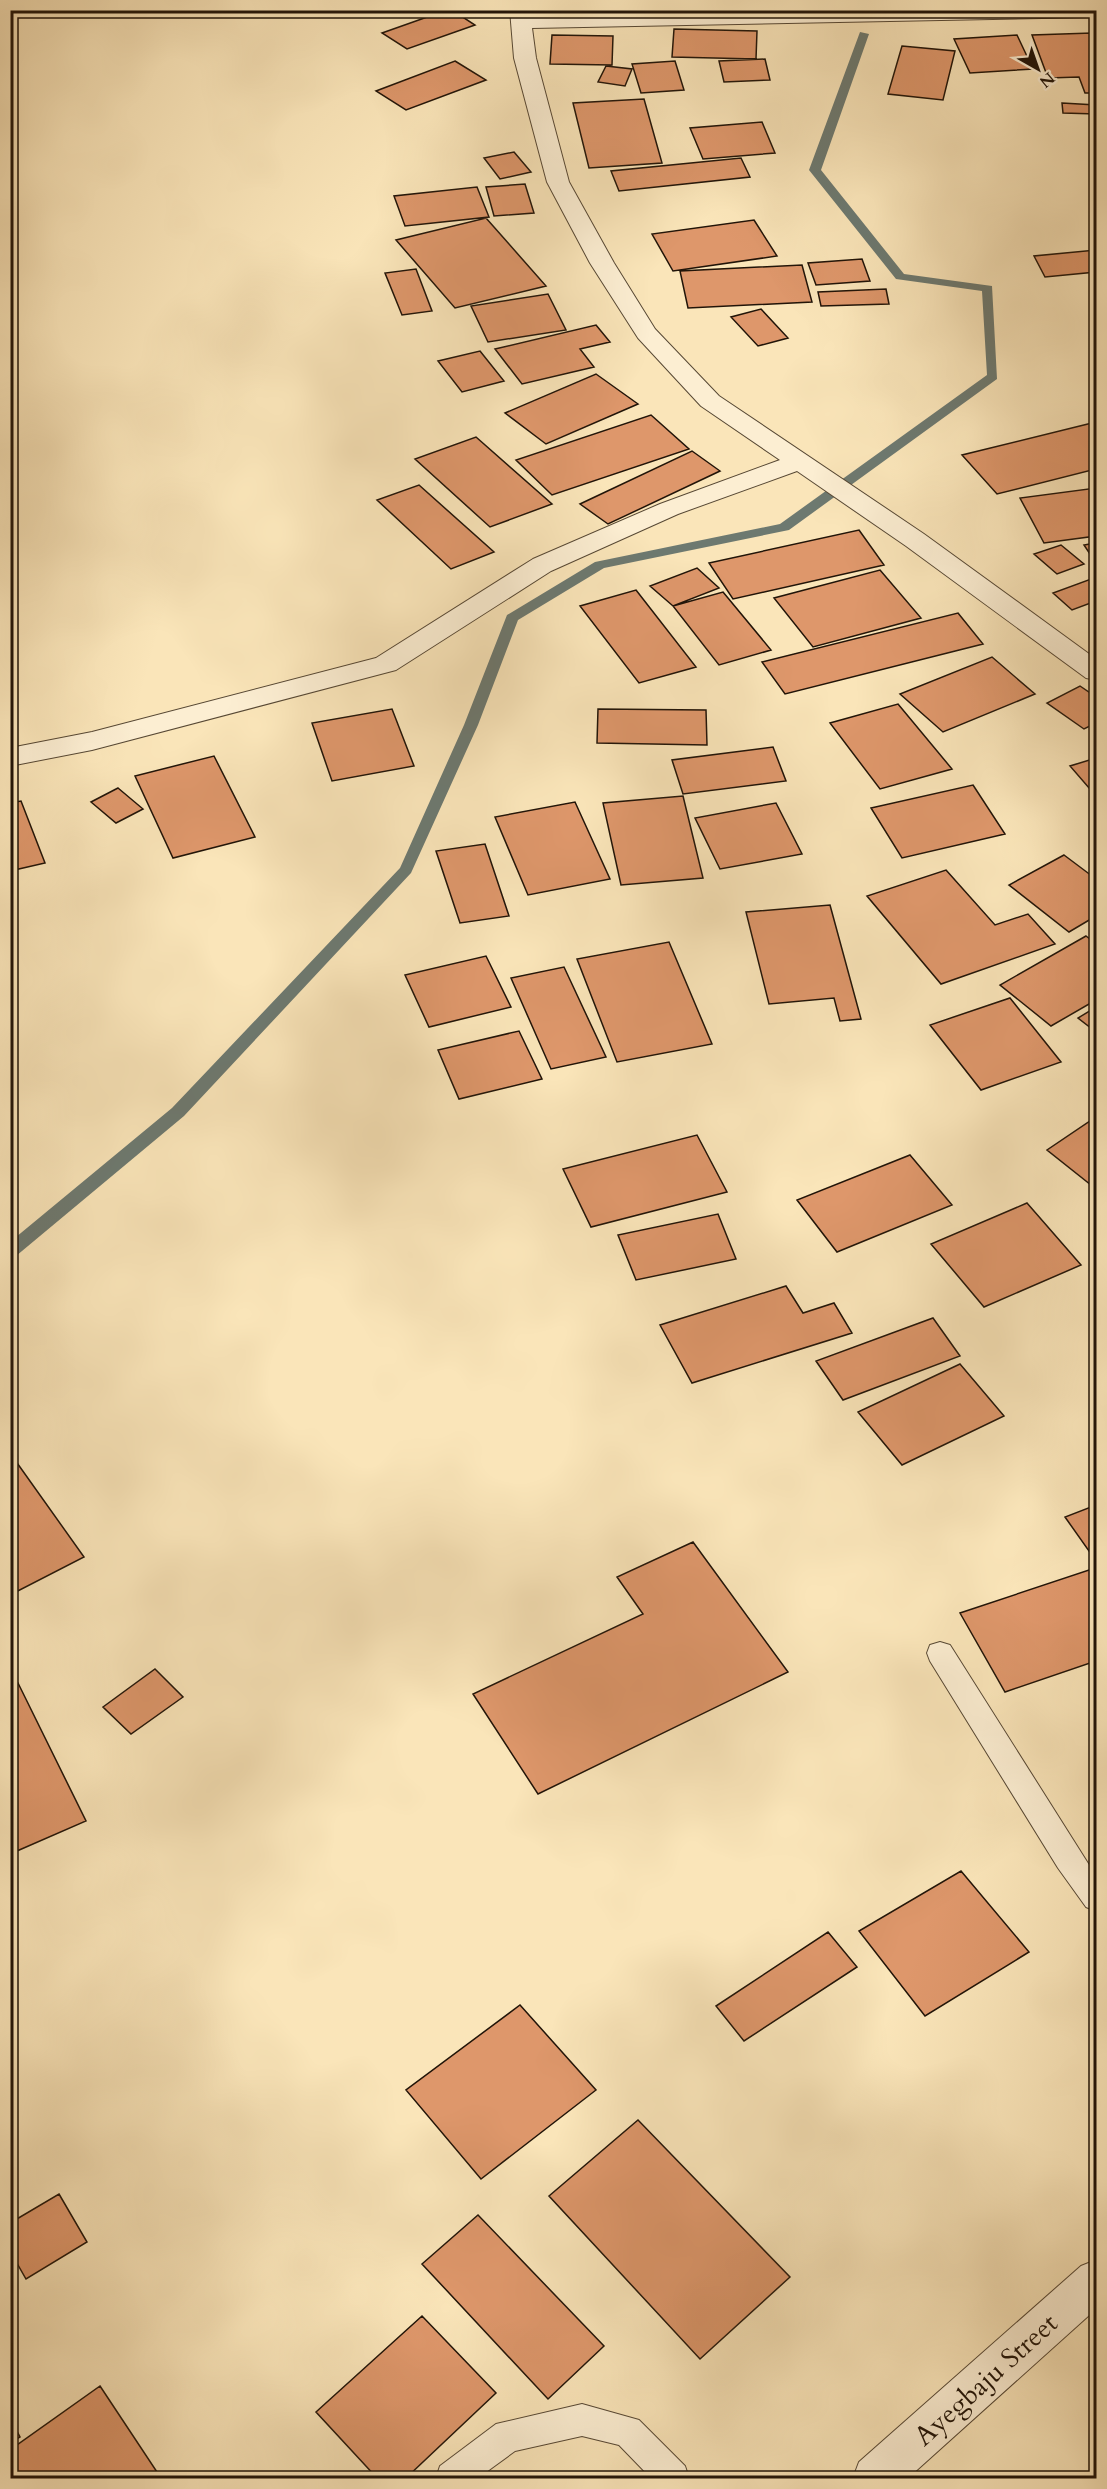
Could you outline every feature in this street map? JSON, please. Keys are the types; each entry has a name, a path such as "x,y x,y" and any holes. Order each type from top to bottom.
{"street":[{"path":"1096,11 521,16 525,58 558,182 602,263 646,333 710,401 885,520 1096,672"},
{"path":"10,757 92,741 386,664 542,565 669,509 801,464"},
{"name":"Ayegbaju Street","path":"875,2478 1096,2280"}],"lane":[{"path":"940,1653 1068,1858 1096,1898"},
{"path":"452,2478 508,2436 582,2420 628,2431 673,2478"}],"building":[{"path":"452,10 475,25 407,49 382,33"},
{"path":"561,10 643,10 643,14 561,14"},
{"path":"674,29 757,31 756,59 672,57"},
{"path":"1092,33 1096,44 1096,93 1085,93 1079,77 1048,78 1032,35"},
{"path":"552,35 613,36 612,65 550,64"},
{"path":"1017,35 1033,69 970,73 954,39"},
{"path":"902,46 955,51 943,100 888,94"},
{"path":"765,59 770,80 724,82 719,61"},
{"path":"455,61 486,80 406,110 376,91"},
{"path":"675,61 684,90 641,93 632,64"},
{"path":"606,66 632,69 625,86 598,82"},
{"path":"644,99 662,163 589,168 573,103"},
{"path":"1062,103 1096,105 1096,114 1063,113"},
{"path":"762,122 775,153 703,159 690,128"},
{"path":"514,152 531,172 500,179 484,158"},
{"path":"741,158 750,177 619,191 611,171"},
{"path":"525,184 534,213 494,216 486,187"},
{"path":"477,187 489,217 405,226 394,196"},
{"path":"486,218 546,286 455,308 396,240"},
{"path":"754,220 777,256 673,271 652,234"},
{"path":"1096,250 1096,272 1045,277 1034,256"},
{"path":"862,259 870,281 816,285 808,263"},
{"path":"802,265 812,302 688,308 680,271"},
{"path":"416,269 432,311 402,315 385,273"},
{"path":"886,289 889,304 821,306 818,292"},
{"path":"548,294 566,330 488,342 471,306"},
{"path":"761,309 788,338 758,346 731,317"},
{"path":"596,325 610,342 580,349 594,367 522,384 495,349"},
{"path":"480,351 504,381 462,392 438,361"},
{"path":"596,374 638,404 546,444 505,413"},
{"path":"651,415 689,449 552,495 516,460"},
{"path":"1096,422 1096,469 997,494 962,455"},
{"path":"476,437 552,504 490,527 415,459"},
{"path":"692,451 720,471 608,524 580,504"},
{"path":"419,485 494,552 451,569 377,500"},
{"path":"1096,488 1096,536 1044,543 1020,498"},
{"path":"859,530 884,565 733,599 709,563"},
{"path":"1096,543 1096,563 1084,545"},
{"path":"1061,545 1084,564 1057,574 1034,554"},
{"path":"697,568 719,588 673,606 650,586"},
{"path":"880,570 921,618 813,647 774,598"},
{"path":"1091,579 1096,584 1096,601 1072,610 1053,593"},
{"path":"636,590 696,667 639,683 580,606"},
{"path":"723,592 771,650 719,665 673,606"},
{"path":"958,613 983,644 785,694 762,662"},
{"path":"992,657 1035,694 943,732 900,694"},
{"path":"1080,686 1096,697 1096,723 1084,729 1047,703"},
{"path":"898,704 952,769 880,789 830,723"},
{"path":"392,709 414,766 332,781 312,723"},
{"path":"598,709 706,710 707,745 597,743"},
{"path":"773,747 786,781 683,794 672,760"},
{"path":"214,756 255,837 173,858 135,776"},
{"path":"1096,758 1096,796 1070,766"},
{"path":"973,785 1005,834 902,858 871,808"},
{"path":"118,788 143,809 116,823 91,802"},
{"path":"683,796 703,878 621,885 603,803"},
{"path":"21,801 45,863 10,871 10,803"},
{"path":"575,802 610,879 528,895 495,817"},
{"path":"776,803 802,854 720,869 695,818"},
{"path":"485,844 509,916 460,923 436,851"},
{"path":"1064,855 1096,879 1096,916 1069,932 1009,885"},
{"path":"946,870 995,925 1028,914 1055,944 941,984 867,896"},
{"path":"830,905 861,1019 840,1021 834,998 769,1004 746,912"},
{"path":"1086,936 1094,942 1096,940 1096,1000 1051,1026 1000,985"},
{"path":"669,942 712,1044 617,1062 577,959"},
{"path":"486,956 511,1007 429,1027 405,975"},
{"path":"564,967 606,1057 551,1069 511,978"},
{"path":"1010,998 1061,1062 981,1090 930,1025"},
{"path":"1096,1007 1096,1032 1078,1018"},
{"path":"519,1031 542,1079 459,1099 438,1050"},
{"path":"1096,1117 1096,1189 1047,1150"},
{"path":"697,1135 727,1192 591,1227 563,1169"},
{"path":"910,1155 952,1205 837,1252 797,1200"},
{"path":"1027,1203 1081,1265 984,1307 931,1244"},
{"path":"718,1214 736,1259 636,1280 618,1235"},
{"path":"786,1286 803,1313 834,1303 852,1333 692,1383 660,1325"},
{"path":"933,1318 960,1356 843,1400 816,1361"},
{"path":"960,1364 1004,1416 902,1465 858,1412"},
{"path":"10,1453 84,1557 10,1595"},
{"path":"1096,1505 1096,1561 1065,1517"},
{"path":"693,1542 788,1672 538,1794 473,1694 643,1614 617,1577"},
{"path":"1095,1568 1096,1661 1005,1692 960,1613"},
{"path":"155,1669 183,1697 131,1734 103,1707"},
{"path":"18,1683 86,1821 10,1854 10,1687"},
{"path":"961,1871 1029,1952 925,2016 859,1931"},
{"path":"828,1932 857,1967 744,2041 716,2006"},
{"path":"520,2005 596,2090 481,2179 406,2090"},
{"path":"638,2120 790,2277 700,2359 549,2196"},
{"path":"59,2194 87,2242 26,2279 10,2251 10,2223"},
{"path":"478,2215 604,2346 548,2399 422,2264"},
{"path":"422,2316 496,2393 406,2478 377,2478 316,2412"},
{"path":"100,2386 161,2478 10,2478 10,2450"},
{"path":"10,2418 20,2437 10,2443"}],"waterway":[{"path":"10,1252 178,1112 406,870 471,725 512,618 600,565 784,527 993,376 988,288 900,277 815,170 864,34"}]}
